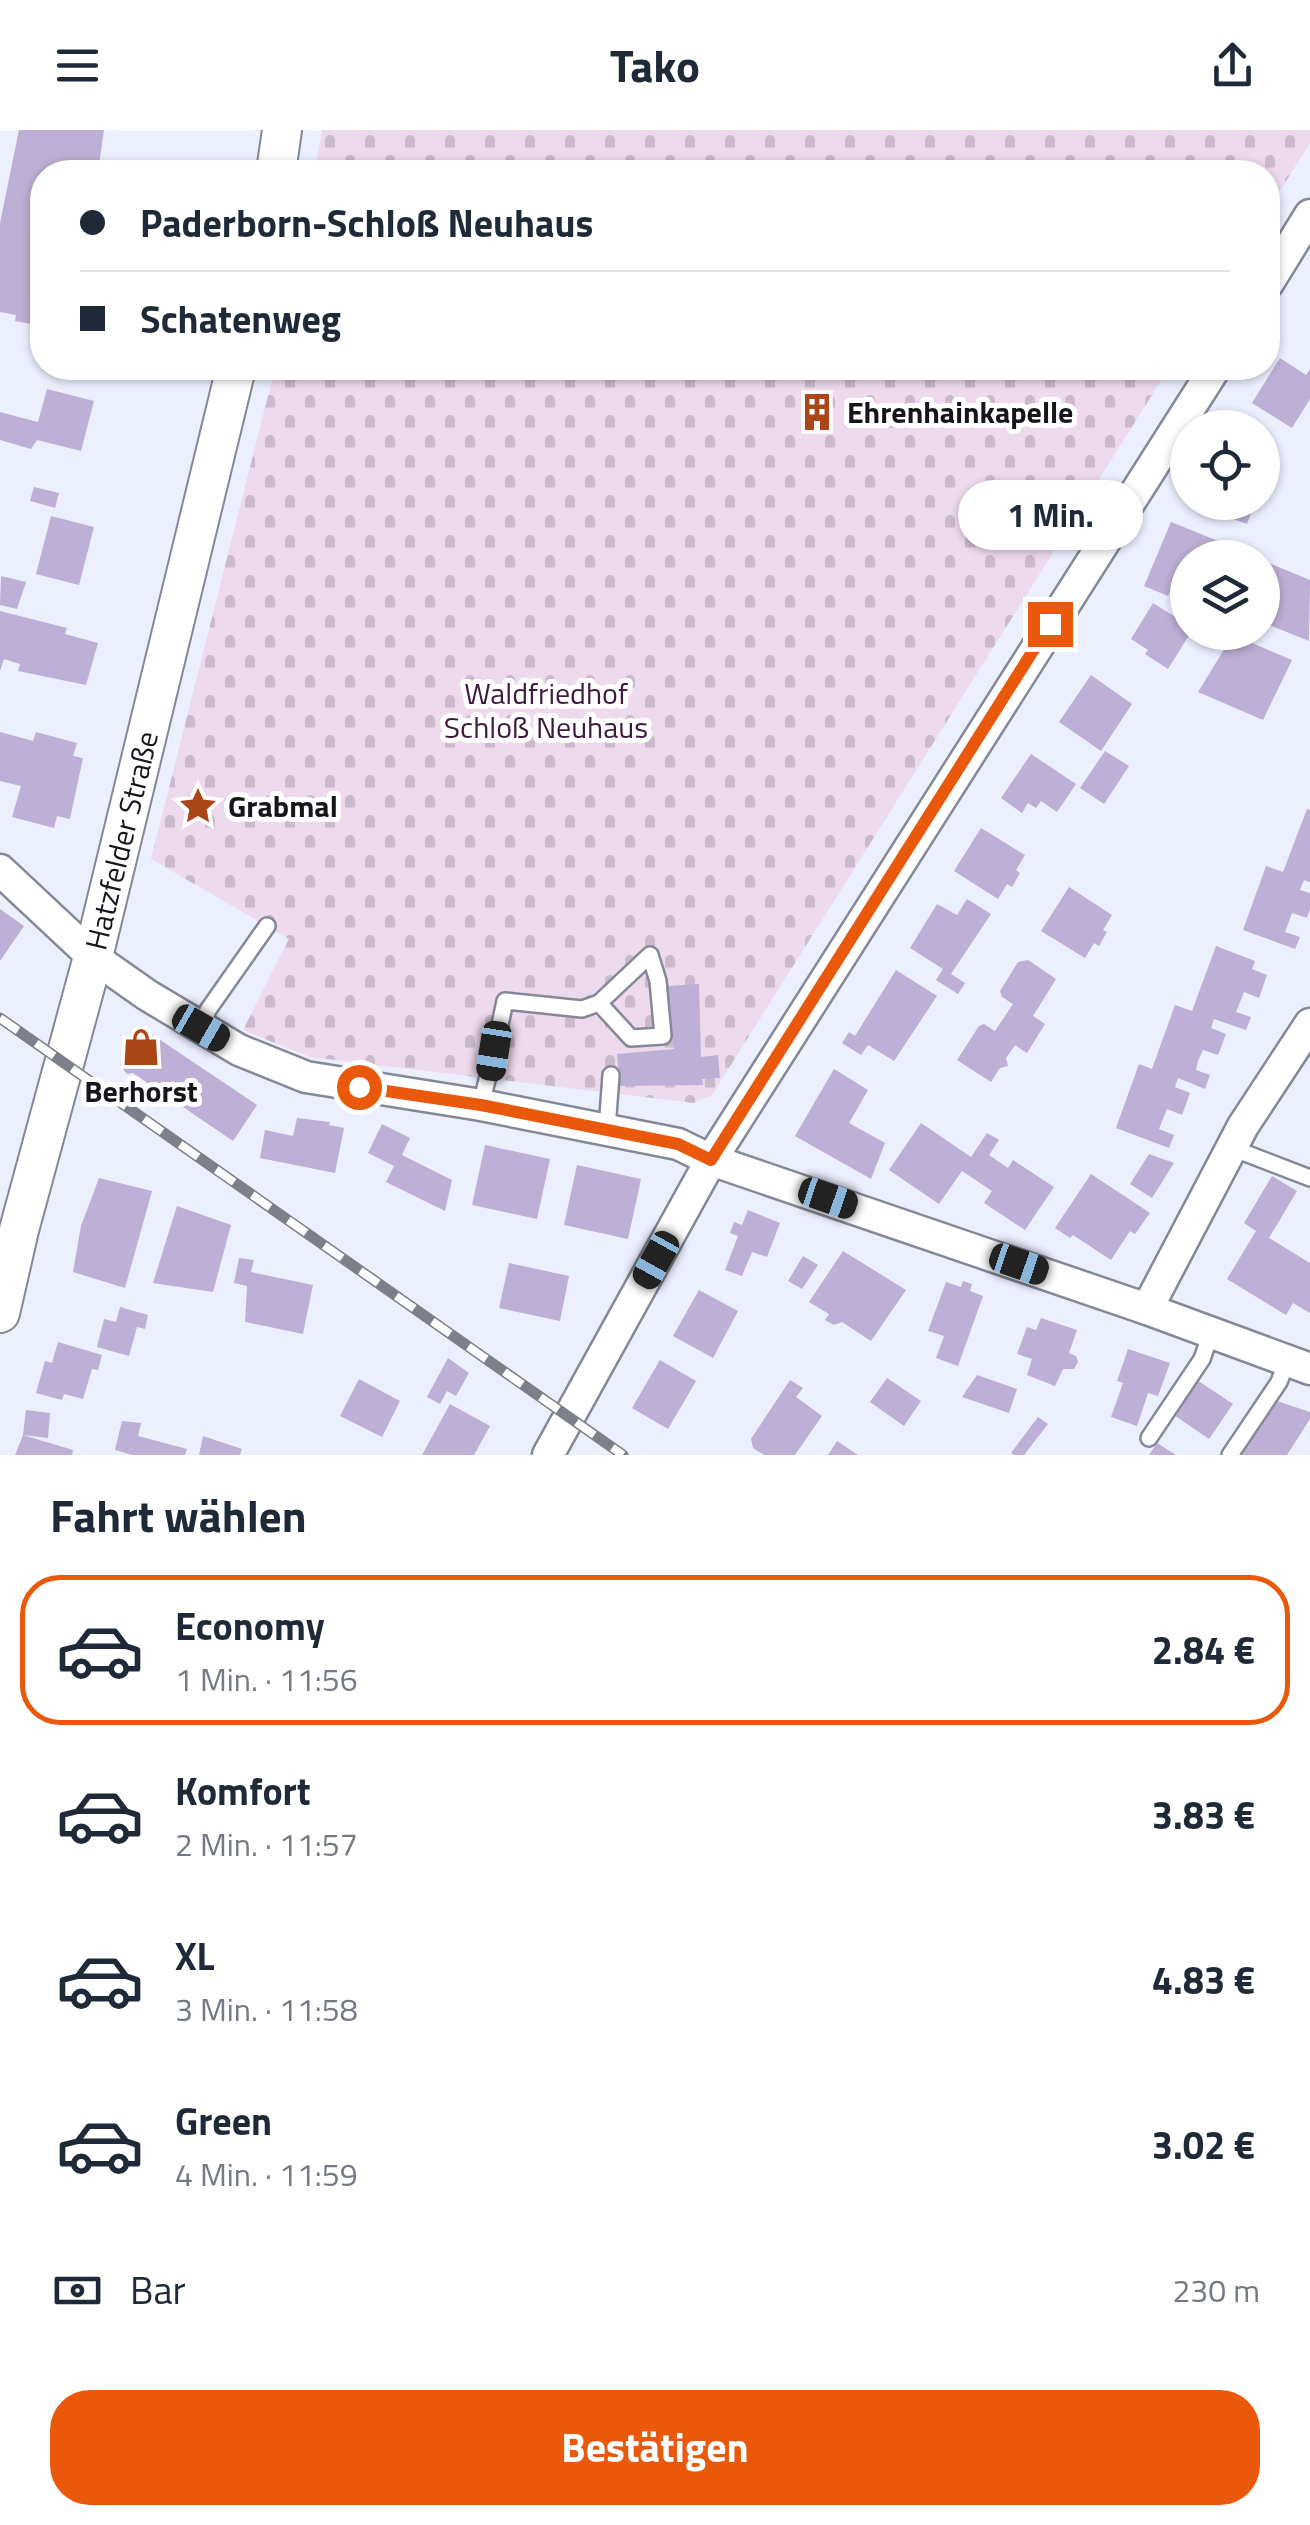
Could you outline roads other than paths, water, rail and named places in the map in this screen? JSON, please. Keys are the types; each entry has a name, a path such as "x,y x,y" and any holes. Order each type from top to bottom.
{"street":[{"path":"278,160 282,130"},
{"path":"1280,264 1310,215"},
{"name":"Hatzfelder Straße","path":"0,1313 9,1226 93,957 233,380"},
{"path":"548,1455 711,1160 1207,380"},
{"path":"0,870 93,957 166,996 201,1028 239,1050 306,1077 481,1105 678,1144 711,1160 1148,1309 1298,1365"},
{"path":"1148,1309 1243,1126 1310,1024"}],"lane":[{"path":"201,1028 208,1010 267,926"},
{"path":"498,1034 505,1001 571,1008 599,1002 650,955 658,980 662,1036 631,1038 599,1002"},
{"path":"481,1105 494,1051"},
{"path":"607,1130 611,1075"},
{"path":"1232,1148 1310,1178"},
{"path":"1148,1438 1202,1359 1212,1333"},
{"path":"1230,1455 1279,1382 1298,1365"}],"railway":[{"path":"0,1018 623,1455"}],"place":[{"name":"Ehrenhainkapelle","path":"817,412"},
{"name":"Grabmal","path":"198,806"},
{"name":"Berhorst","path":"141,1047"}],"park label":[{"name":"Waldfriedhof Schloß Neuhaus","path":"546,710"}]}
